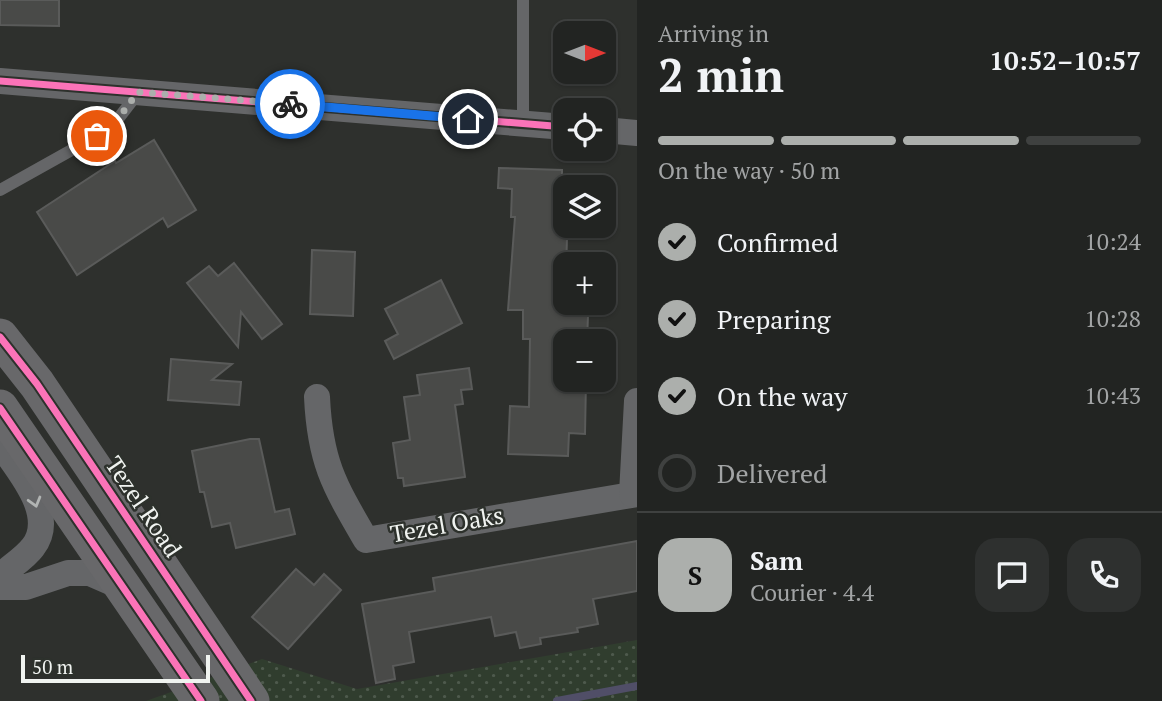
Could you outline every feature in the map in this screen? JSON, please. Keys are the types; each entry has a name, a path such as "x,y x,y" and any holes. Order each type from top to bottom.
{"main road":[{"name":"Tezel Road","path":"0,338 37,384 251,701"},
{"path":"0,408 201,701"}],"street":[{"path":"0,81 553,126"},
{"path":"616,131 637,133"},
{"name":"Tezel Oaks","path":"317,397 319,439 334,484 366,540 634,494"},
{"path":"634,494 637,401"},
{"path":"0,444 32,490 39,511 40,533 33,547 0,576"},
{"path":"0,587 26,587 68,573 90,573 124,588"}],"lane":[{"path":"523,0 523,124"},
{"path":"0,190 111,128 138,92"}],"green space":[{"path":"637,640 637,701 146,701 262,659 357,689"}],"building":[{"path":"0,0 59,0 59,26 0,25"},
{"path":"154,140 196,210 168,227 163,218 77,275 37,212 115,161 116,163"},
{"path":"499,168 562,170 562,175 553,175 553,238 567,238 567,252 553,252 553,315 588,316 587,329 553,329 553,392 586,392 585,434 569,433 568,456 508,454 510,406 529,407 530,339 523,339 523,310 508,310 515,217 511,217 512,189 498,188"},
{"path":"312,250 355,252 353,316 310,314"},
{"path":"234,263 282,324 262,339 241,312 238,347 187,283 209,266 218,276"},
{"path":"441,280 462,323 394,359 385,341 398,334 385,309"},
{"path":"171,359 232,364 212,380 241,382 239,405 168,400"},
{"path":"469,368 472,389 461,390 463,404 455,405 465,477 404,486 403,478 398,478 393,443 410,440 404,397 420,395 417,375"},
{"path":"259,439 275,512 289,509 295,534 236,548 230,523 212,527 204,492 200,492 192,451"},
{"path":"637,541 637,591 593,599 598,624 577,628 578,632 540,638 541,644 520,648 516,632 495,636 491,617 409,632 414,662 393,666 395,679 376,683 362,604 435,591 433,578"},
{"path":"296,569 314,585 324,574 341,590 288,649 252,617"}],"waterway":[{"path":"557,701 637,686"}],"cycle path":[{"path":"0,81 553,126"},
{"path":"0,337 37,384 251,701"},
{"path":"0,408 201,701"}],"way so far":[{"path":"97,136 111,128 138,92 290,104"}],"route":[{"path":"290,104 468,119"}]}
